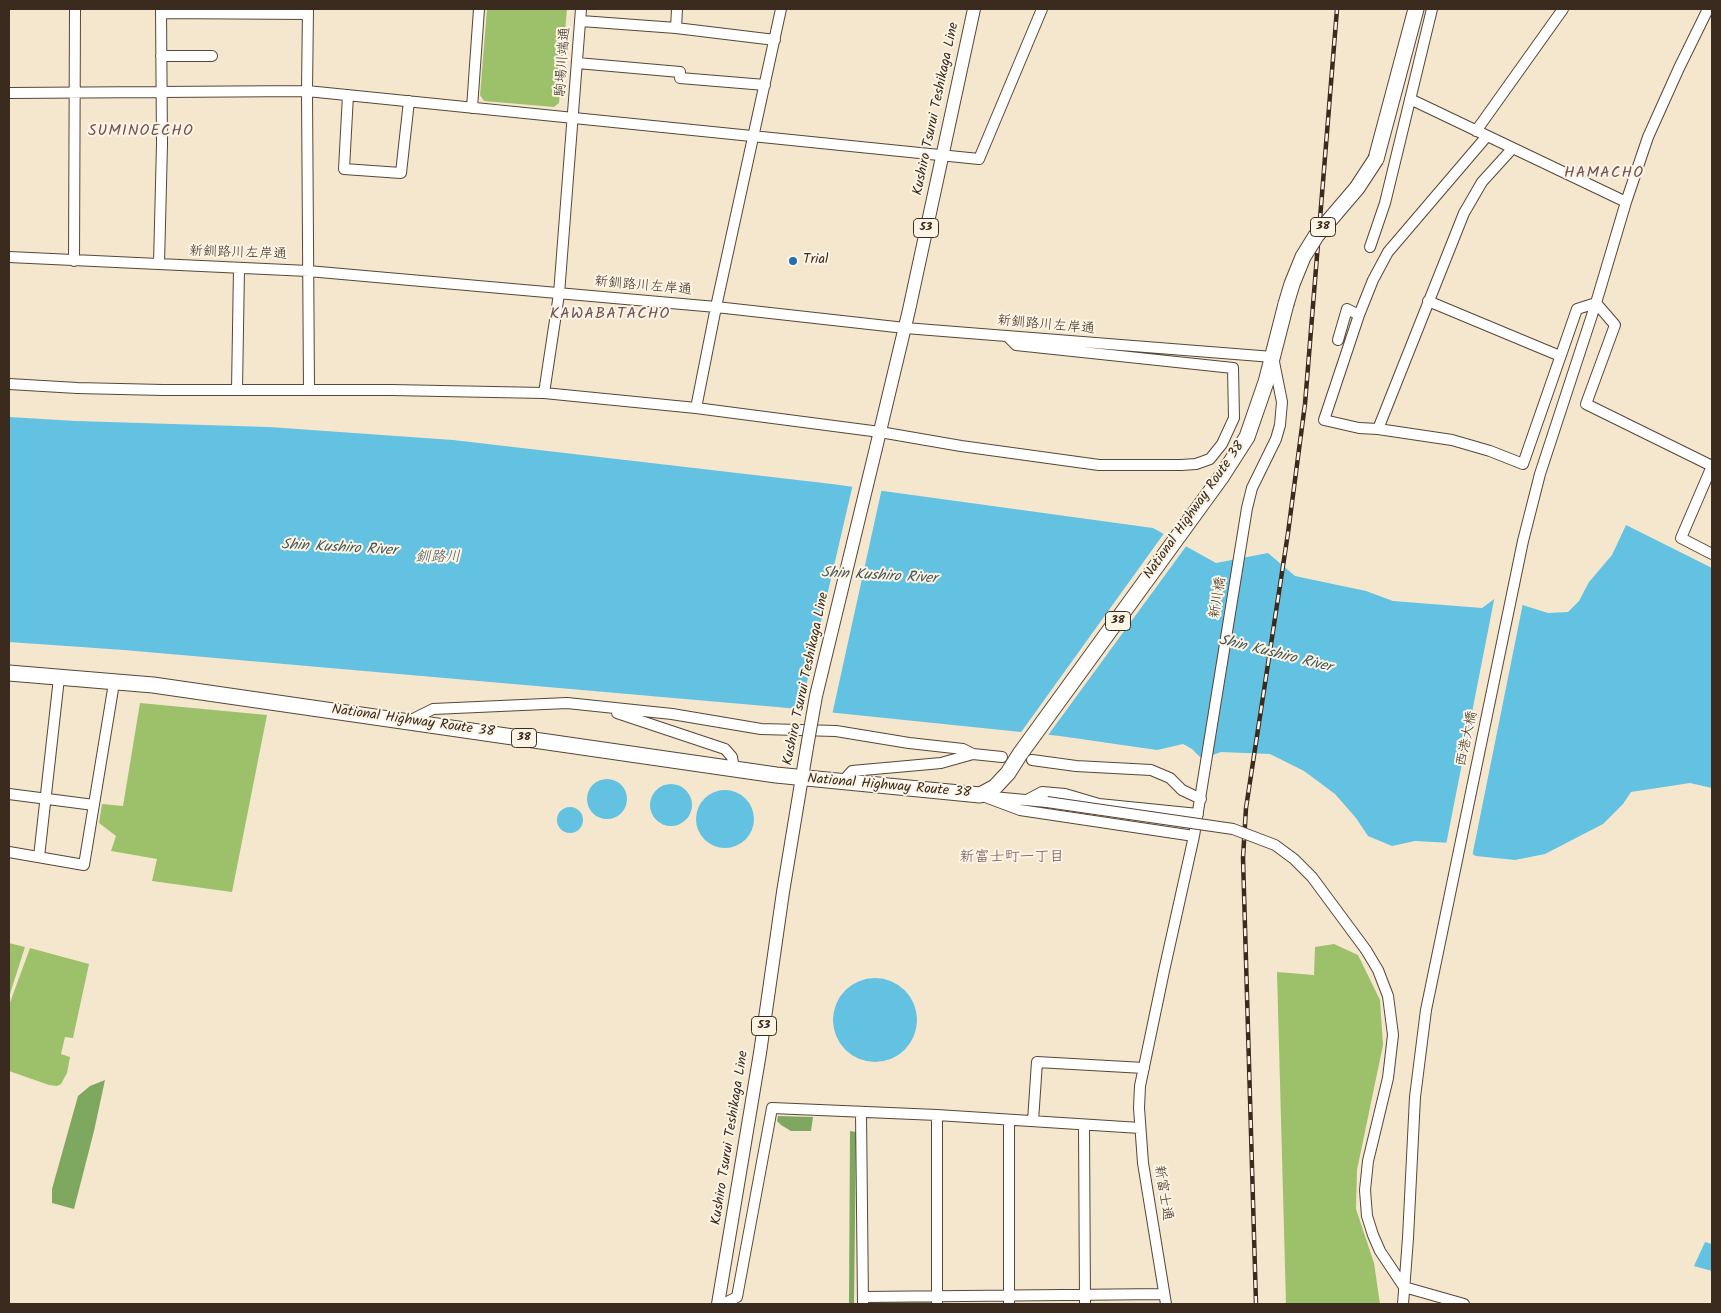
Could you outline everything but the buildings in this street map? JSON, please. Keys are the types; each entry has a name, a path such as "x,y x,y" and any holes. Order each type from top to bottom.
{"highway":[{"name":"National Highway Route 38","path":"9,673 153,685 802,778 980,795 995,788 1026,757 1062,698 1213,488 1247,437 1273,357 1292,284 1307,250 1316,236 1357,188 1376,159 1416,9"}],"main road":[{"name":"Kushiro Tsurui Teshikaga Line","path":"718,1304 760,1053 783,892 816,696 905,328 974,9"}],"street":[{"path":"74,261 75,9"},
{"path":"472,108 479,9"},
{"name":"駒場川端通","path":"544,393 560,294 581,9"},
{"path":"676,28 677,9"},
{"path":"696,408 781,9"},
{"path":"9,93 307,91 979,159 1042,9"},
{"path":"1370,247 1385,203 1432,9"},
{"path":"1476,131 1561,9"},
{"name":"西港大橋","path":"1403,1304 1415,1097 1426,1010 1523,541 1540,474 1648,137 1708,9"},
{"path":"159,264 161,11 308,11 309,390"},
{"path":"581,21 676,28 775,40"},
{"path":"161,56 212,56"},
{"path":"578,63 680,72 680,78 765,85"},
{"path":"348,95 344,168 401,173 409,101"},
{"path":"1410,99 1626,202"},
{"path":"1487,136 1388,252 1373,280 1359,315 1324,420 1360,428 1452,440 1490,451 1523,464 1577,309 1596,303 1615,325 1586,404 1712,466 1681,538 1712,554"},
{"path":"1378,429 1464,213 1482,182 1512,149"},
{"name":"新釧路川左岸通","path":"9,257 308,271 716,307 905,328 1273,357"},
{"path":"237,390 239,268"},
{"path":"1428,301 1560,356"},
{"path":"1338,340 1348,309 1359,315"},
{"path":"9,384 77,388 544,393 696,408 880,432 961,446 1099,465 1196,464 1210,459 1222,444 1234,418 1233,368 1022,346 1016,345 1007,336"},
{"name":"新川橋","path":"1194,836 1247,508 1252,488 1276,439 1280,425 1282,402 1273,357"},
{"path":"39,857 59,678"},
{"path":"9,852 84,865 114,683"},
{"path":"408,721 433,709 567,703 672,714 761,729 836,731 909,743 963,749 973,754 1002,757"},
{"path":"600,707 725,750 732,757 734,769"},
{"path":"843,781 852,771 941,763 973,754"},
{"path":"1026,757 1076,766 1151,770 1170,778 1182,790 1200,799"},
{"path":"1027,800 1042,792 1065,794 1099,804 1198,814"},
{"path":"9,794 94,805"},
{"path":"980,795 1047,802 1233,829 1275,845 1294,859 1312,877 1366,950 1378,970 1388,996 1393,1035 1388,1078 1368,1161 1365,1190 1367,1216 1373,1235 1380,1251 1404,1287 1464,1304"},
{"path":"980,795 1020,810 1194,836"},
{"name":"新富士通","path":"1165,1299 1143,1163 1140,1128 1140,1086 1194,836"},
{"path":"1033,1121 1037,1062 1144,1068"},
{"path":"724,1304 737,1297 772,1108 937,1115 1140,1128"},
{"path":"861,1112 863,1301 1165,1299"},
{"path":"937,1115 937,1301"},
{"path":"1009,1120 1009,1300"},
{"path":"1084,1125 1085,1299"}],"green space":[{"path":"487,9 567,9 559,103 554,107 484,101 480,95"},
{"path":"140,703 267,715 232,892 152,881 157,859 111,851 116,836 99,823 102,804 123,806"},
{"path":"9,943 25,947 9,997"},
{"path":"1334,944 1358,955 1380,1000 1383,1045 1357,1170 1356,1209 1374,1263 1380,1304 1286,1304 1277,972 1314,975 1315,947"},
{"path":"30,948 89,964 73,1038 65,1037 61,1054 70,1057 67,1073 61,1084 57,1086 9,1071 9,1005"},
{"path":"105,1080 74,1209 52,1203 52,1189 78,1096 90,1086"},
{"path":"778,1116 813,1117 811,1131 791,1131 777,1121"},
{"path":"850,1131 856,1132 854,1304 849,1304"},
{"path":"869,1301 933,1301 933,1304 869,1304"}],"water":[{"name":"釧路川","path":"9,417 269,427 453,440 832,484 1153,528 1216,563 1268,553 1295,576 1366,591 1393,601 1482,608 1497,597 1548,613 1568,612 1579,601 1589,582 1612,555 1626,525 1712,568 1712,788 1690,783 1631,792 1623,804 1603,824 1545,854 1515,860 1476,856 1452,843 1415,841 1392,846 1368,836 1356,818 1335,794 1304,771 1270,754 1221,752 1202,759 1192,749 1183,744 1157,750 1060,736 788,708 124,650 9,642"},
{"path":"611,779 618,782 624,788 627,799 626,807 618,816 611,819 603,819 596,816 588,807 587,795 590,788 599,780"},
{"path":"675,784 683,787 689,793 692,805 689,817 683,823 667,826 659,823 653,817 650,801 653,793 659,787"},
{"path":"725,790 741,795 749,803 754,819 749,835 741,843 725,848 709,843 701,835 696,819 701,803 709,795"},
{"path":"570,807 579,811 583,820 579,829 570,833 561,829 557,820 561,811"},
{"path":"867,978 883,978 899,985 910,996 917,1012 914,1036 905,1050 899,1055 883,1062 867,1062 851,1055 840,1044 833,1028 833,1012 840,996 851,985"},
{"path":"1705,1242 1712,1244 1712,1271 1694,1266"}],"pier":[{"path":"853,484 882,488 832,715 800,712"},
{"path":"1165,532 1187,545 1046,738 1019,735"},
{"path":"1495,595 1523,603 1472,857 1446,845"}],"railway":[{"path":"1256,1304 1243,858 1246,808 1288,533 1305,404 1337,9"}],"place":[{"name":"Trial","path":"793,261"}],"district":[{"name":"SUMINOECHO","path":"141,132"},
{"name":"HAMACHO","path":"1604,174"},
{"name":"KAWABATACHO","path":"610,315"},
{"name":"新富士町一丁目","path":"1012,858"}],"water label":[{"name":"Shin Kushiro River","path":"339,549"},
{"name":"Shin Kushiro River","path":"879,577"},
{"name":"Shin Kushiro River","path":"1275,655"}]}
